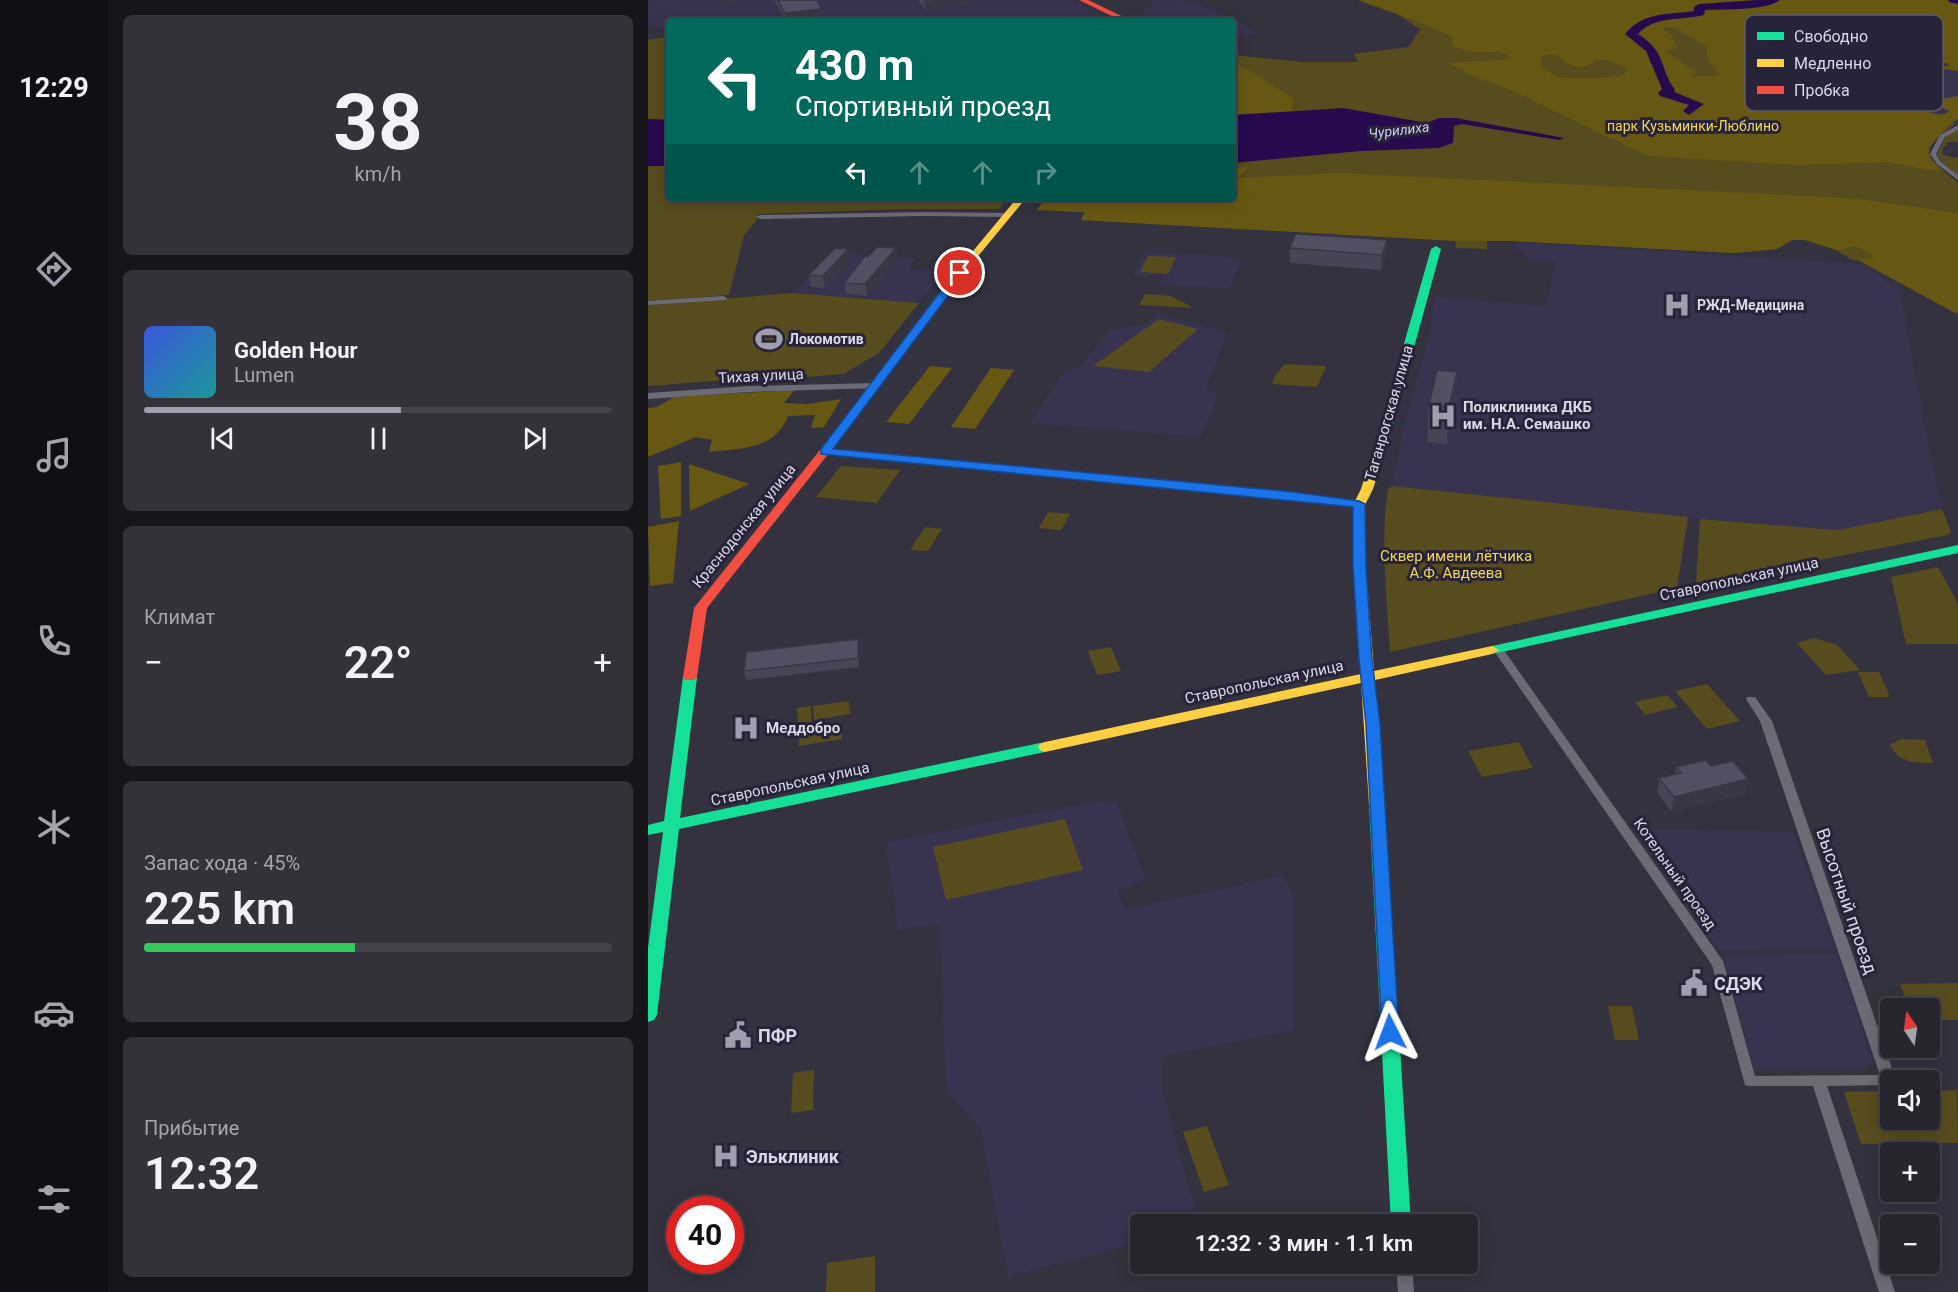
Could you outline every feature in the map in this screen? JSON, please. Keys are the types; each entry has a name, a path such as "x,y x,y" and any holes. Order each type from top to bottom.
{"main road":[{"path":"1082,0 1103,5 1123,18"},
{"name":"Краснодонская улица","path":"648,1015 696,631 701,608 825,451 962,270 1020,201"},
{"name":"Таганрогская улица","path":"1400,1214 1369,676 1365,660 1359,504 1367,489 1393,406 1436,249"},
{"name":"Ставропольская улица","path":"648,830 1001,757 1497,648 1956,554"}],"street":[{"path":"1958,127 1942,136 1933,154 1939,163 1958,178"},
{"path":"760,216 1008,215"},
{"path":"648,303 723,298"},
{"name":"Тихая улица","path":"648,396 750,389 874,386"},
{"path":"825,451 1359,504"},
{"name":"Котельный проезд","path":"1497,648 1718,964 1750,1081 1818,1081"},
{"name":"Высотный проезд","path":"1751,699 1766,721 1889,1080 1818,1081"},
{"path":"1818,1081 1887,1292"},
{"path":"1405,1274 1406,1292"}],"shaded area":[{"path":"1072,0 1106,18 666,18 666,29 648,27 648,1"},
{"path":"1155,0 1177,0 1202,5 1228,18 1151,18 1142,13"},
{"path":"1958,15 1958,122 1956,123 1928,122 1903,111 1943,111 1943,20"},
{"path":"1236,22 1258,33 1236,37"},
{"path":"1516,242 1863,264 1892,285 1899,285 1942,509 1838,530 1693,518 1392,486 1403,429 1430,332 1434,297 1545,306 1556,262 1524,260 1526,252 1514,251"},
{"path":"833,252 917,258 908,269 946,271 919,303 793,293"},
{"path":"1145,252 1226,256 1225,258 1242,259 1229,289 1159,285 1163,277 1133,275"},
{"path":"1160,314 1227,333 1207,385 1207,391 1219,393 1201,437 1030,423 1062,374 1079,368 1109,330 1142,325"},
{"path":"1099,801 1117,803 1146,880 1117,889 1124,910 1283,875 1293,895 1293,1030 1164,1056 1163,1091 1196,1214 1130,1214 1130,1245 1008,1277 980,1127 949,1095 946,1084 939,924 898,930 886,842"},
{"path":"1637,828 1793,832 1835,948 1720,951"},
{"path":"1837,953 1873,1062 1864,1069 1755,1070 1723,955"}],"green space":[{"name":"парк Кузьминки-Люблино","path":"1358,0 1958,0 1925,15 1745,15 1745,111 1903,111 1928,122 1956,123 1935,139 1928,153 1934,163 1958,183 1958,314 1858,260 1854,261 1836,250 1805,240 1792,240 1777,249 1734,253 1513,241 1487,241 1487,249 1455,248 1456,241 1081,220 1085,212 1037,210 1044,201 1236,201 1236,55 1302,62 1359,62 1353,54 1409,47 1420,29 1397,14"},
{"path":"1358,0 1958,0 1958,71 1943,69 1943,66 1950,66 1943,63 1943,15 1745,15 1745,111 1925,111 1941,115 1950,111 1943,108 1943,99 1958,96 1958,119 1947,126 1929,148 1930,158 1942,170 1929,170 1888,162 1798,165 1648,156 1513,91 1471,75 1448,63 1503,60 1509,57 1507,54 1460,49 1452,45 1452,37 1418,21","holes":["1664,27 1675,28 1708,47 1708,58 1720,75 1692,77 1691,75 1697,73 1667,52 1677,48 1672,35 1663,30","1550,54 1559,56 1568,64 1576,67 1585,67 1595,61 1606,60 1628,71 1623,75 1603,78 1561,78 1540,65 1542,56"]},
{"path":"666,37 666,120 648,119 648,40"},
{"path":"1236,63 1293,98 1294,111 1236,115"},
{"path":"1958,129 1958,142 1947,142 1943,147 1942,155 1958,158 1958,175 1943,163 1937,154 1946,137"},
{"path":"648,166 666,166 666,201 1005,201 999,209 901,209 757,214 757,220 744,235 729,295 648,301"},
{"path":"1249,167 1237,178 1339,173 1859,199 1958,213 1958,312 1955,313 1858,260 1874,257 1857,246 1836,250 1805,240 1792,240 1777,249 1734,253 1513,241 1456,241 1081,220 1085,212 1037,210 1044,201 1236,201 1236,168"},
{"path":"1148,256 1176,257 1168,274 1140,272"},
{"name":"Локомотив","path":"793,293 919,303 879,353 843,374 808,377 807,374 648,386 648,305"},
{"path":"1145,294 1171,296 1194,308 1139,305"},
{"path":"1159,319 1198,329 1149,372 1093,366"},
{"path":"1285,364 1326,366 1317,387 1272,384 1276,374"},
{"path":"930,366 952,368 909,424 886,422"},
{"path":"991,368 1014,370 975,429 951,427"},
{"path":"795,390 784,403 808,404 841,399 824,427 811,428 815,415 788,416 774,436 755,446 709,452 712,440 696,437 648,457 648,408 657,407 674,397"},
{"path":"681,462 681,516 661,519 658,466"},
{"path":"689,464 749,484 690,511"},
{"path":"841,466 900,470 877,503 816,497"},
{"name":"Сквер имени лётчика А.Ф. Авдеева","path":"1392,486 1688,517 1677,588 1390,652 1385,529 1388,489"},
{"path":"1942,509 1951,532 1948,535 1696,584 1700,519 1838,530"},
{"path":"1048,512 1070,514 1061,530 1039,528"},
{"path":"679,521 673,583 650,586 648,527"},
{"path":"925,527 942,529 928,551 910,550"},
{"path":"1938,567 1958,604 1958,644 1906,644 1891,577"},
{"path":"1814,638 1837,645 1860,670 1826,675 1797,643"},
{"path":"1111,647 1121,671 1097,675 1088,651"},
{"path":"1858,672 1879,672 1890,697 1869,697"},
{"path":"1707,684 1740,721 1707,729 1675,691"},
{"path":"1667,695 1678,707 1645,715 1635,702"},
{"path":"849,701 850,714 814,720 813,706"},
{"path":"811,706 812,730 841,726 842,739 799,746 797,708"},
{"path":"1901,739 1925,740 1933,763 1903,759 1893,751 1890,745"},
{"path":"1519,742 1533,768 1482,777 1468,751"},
{"path":"1065,819 1083,870 946,900 933,847"},
{"path":"1958,983 1958,1020 1940,1020 1940,998 1905,998 1900,984"},
{"path":"1608,1006 1632,1006 1639,1040 1615,1040"},
{"path":"814,1070 813,1110 791,1113 793,1073"},
{"path":"1957,1090 1958,1143 1880,1142 1861,1144 1844,1092 1880,1091 1880,1130 1940,1130 1940,1091"},
{"path":"1207,1126 1229,1185 1204,1192 1183,1132"},
{"path":"875,1256 875,1292 826,1292 827,1263"}],"water":[{"path":"1343,108 1427,123 1439,118 1456,118 1564,138 1559,140 1462,124 1454,126 1453,143 1439,148 1361,151 1236,163 1236,115"},
{"path":"648,119 666,120 666,166 648,166"}],"building":[{"path":"778,0 817,0 821,9 785,13"},
{"path":"1296,234 1387,240 1382,255 1290,248"},
{"path":"877,247 896,248 865,284 844,283 865,256 868,257"},
{"path":"835,248 848,249 823,276 809,275"},
{"path":"1437,370 1457,372 1449,407 1429,405"},
{"path":"858,639 858,658 744,671 746,652"},
{"path":"1706,760 1711,766 1733,761 1748,779 1674,797 1659,778 1681,773 1676,767"}],"waterway":[{"name":"Чурилиха","path":"1689,111 1698,104 1664,93 1669,90 1654,54 1647,45 1631,34 1646,21 1700,13 1699,7 1747,5 1775,0"},
{"name":"Чурилиха","path":"1953,0 1958,1"}],"traffic: fast":[{"path":"1384,435 1436,249"},
{"path":"1492,650 1958,549"},
{"path":"648,1015 690,677"},
{"path":"648,830 1045,747"},
{"path":"1377,804 1400,1214"}],"traffic: slow":[{"path":"847,423 962,270 1020,201"},
{"path":"1377,804 1360,568 1359,505 1367,489 1384,435"},
{"path":"1045,747 1492,650"}],"traffic: jam":[{"path":"1082,0 1121,18"},
{"path":"690,677 701,608 847,423"}],"place":[{"name":"РЖД-Медицина","path":"1677,305"},
{"name":"Локомотив","path":"769,339"},
{"name":"Поликлиника ДКБ им. Н.А. Семашко","path":"1443,416"},
{"name":"Меддобро","path":"746,728"},
{"name":"СДЭК","path":"1694,983"},
{"name":"ПФР","path":"738,1035"},
{"name":"Эльклиник","path":"726,1156"}],"route":[{"path":"960,273 825,451 1359,504 1365,660 1371,690 1390,1032"}]}
